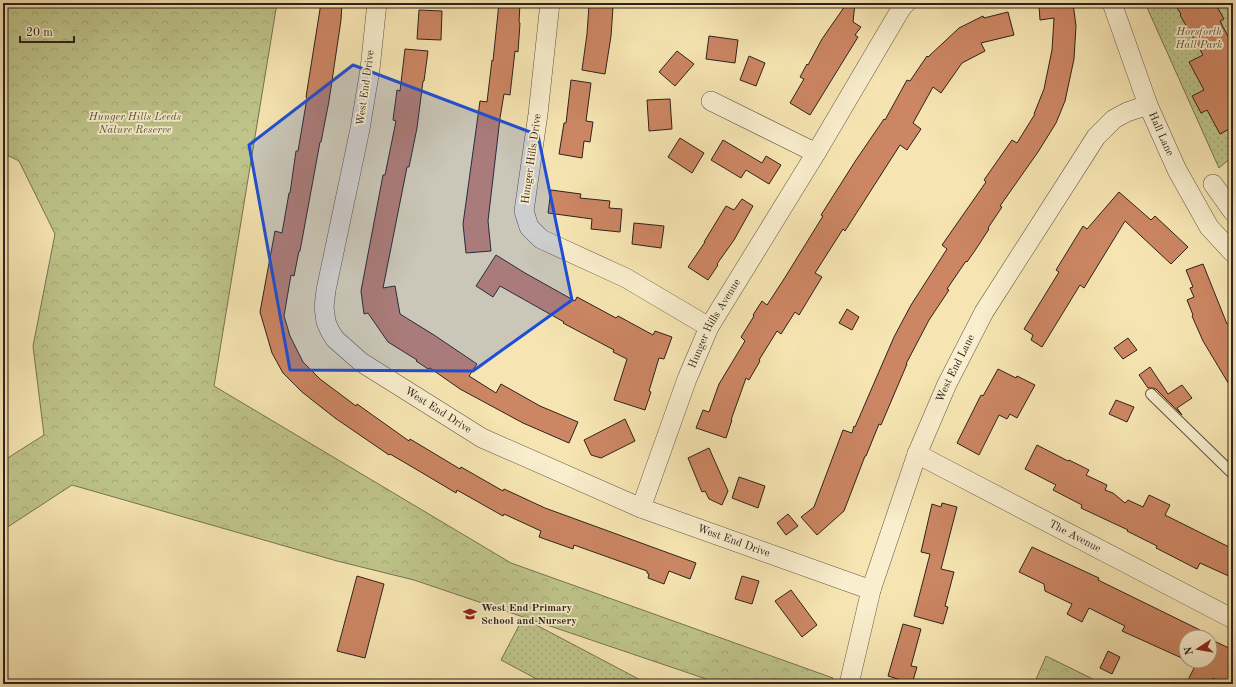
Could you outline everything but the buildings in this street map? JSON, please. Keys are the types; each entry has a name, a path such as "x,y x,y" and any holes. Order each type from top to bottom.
{"street":[{"name":"West End Drive","path":"377,3 370,69 360,129 326,290 324,307 326,322 335,339 361,362 482,438 641,508 871,590"},
{"name":"Hunger Hills Drive","path":"550,3 538,114 524,211 528,227 541,239 626,278 709,327"},
{"name":"Hunger Hills Avenue","path":"641,508 687,379 709,327 816,153 902,7 906,3"},
{"name":"Hall Lane","path":"1112,3 1148,105 1177,170 1209,227 1233,253"},
{"path":"711,101 816,153"},
{"name":"West End Lane","path":"849,684 871,590 916,454 947,384 984,312 1096,137 1114,119 1126,112 1148,105"},
{"path":"1213,184 1233,212"},
{"name":"The Avenue","path":"916,454 1233,619"}],"lane":[{"path":"1151,394 1233,474"}],"highlighted area":[{"path":"353,65 538,135 572,300 473,371 290,370 249,145"}],"green space":[{"name":"Hunger Hills Leeds Nature Reserve","path":"3,3 277,3 214,386 511,563 833,678 831,684 721,684 414,580 337,561 72,485 3,530 3,461 44,435 33,346 55,234 19,161 3,153"},
{"name":"Horsforth Hall Park","path":"1145,3 1233,3 1233,156 1219,168"},
{"path":"523,618 648,684 546,684 501,660"},
{"path":"1046,656 1103,684 1034,684"}],"place":[{"name":"West End Primary School and Nursery","path":"470,614"}]}
